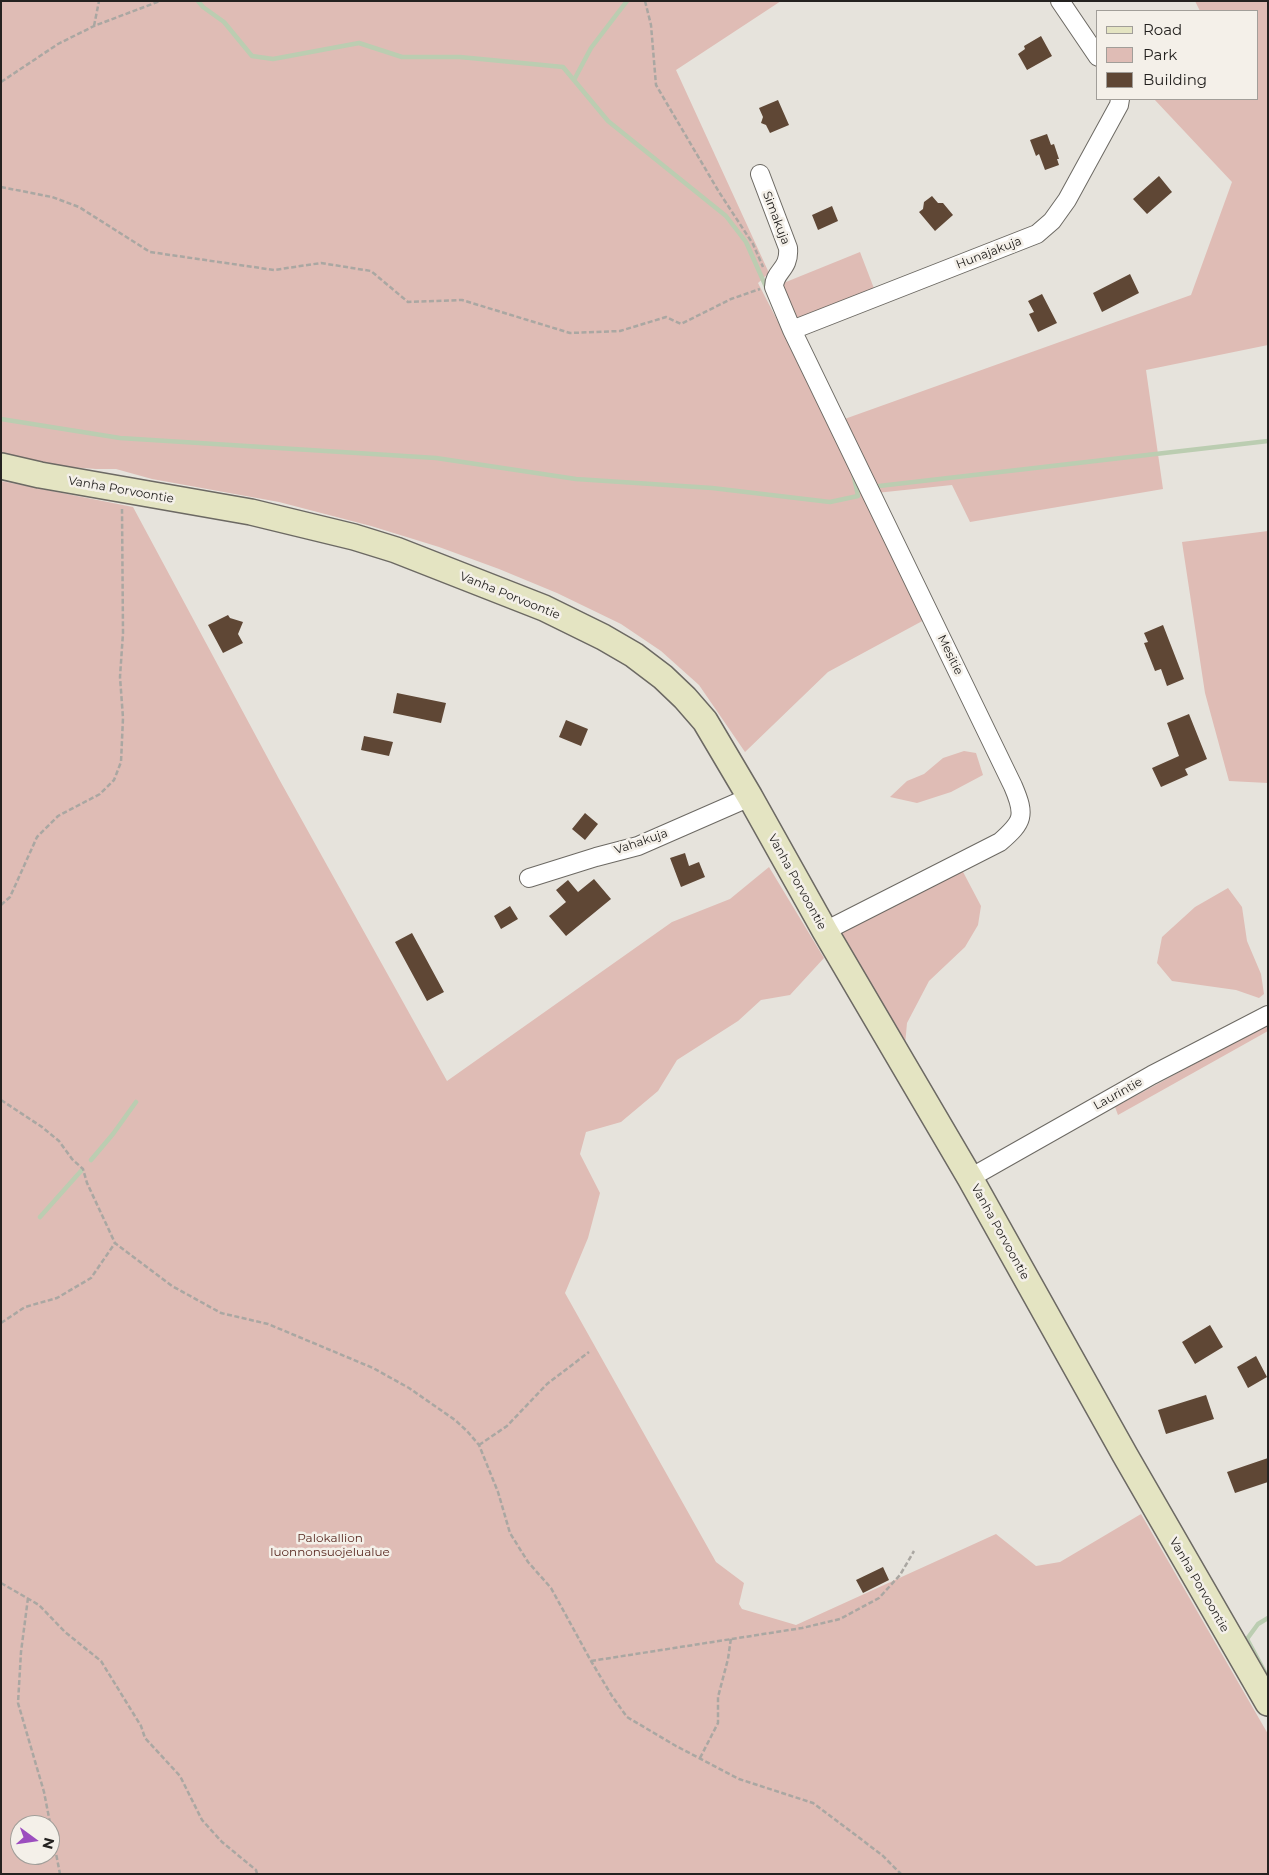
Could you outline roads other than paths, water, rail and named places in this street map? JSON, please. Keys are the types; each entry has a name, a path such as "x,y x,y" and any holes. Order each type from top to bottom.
{"street":[{"path":"1060,1 1096,54"},
{"name":"Hunajakuja","path":"792,330 1037,234 1052,221 1067,200 1119,105 1120,100"},
{"name":"Simakuja","path":"760,174 788,248 789,258 784,268 768,288"},
{"name":"Mesitie","path":"768,288 792,330 1013,786 1019,799 1021,812 1018,827 1000,842 825,931"},
{"name":"Vanha Porvoontie","path":"1,466 121,490 251,512 354,537 396,550 544,608 604,636 634,655 663,677 685,698 705,722 750,797 825,931 970,1178 1125,1455 1268,1703"},
{"name":"Vahakuja","path":"529,878 638,846 750,797"},
{"name":"Laurintie","path":"970,1178 1134,1085 1268,1015"}],"waterway":[{"path":"198,1 203,7 224,22 252,56 273,59 359,43 402,57 460,57 563,67 608,121 726,216 746,242 767,289"},
{"path":"574,80 591,48 627,1"},
{"path":"1,419 120,438 436,458 576,479 712,488 830,502 858,496 853,472"},
{"path":"879,486 1268,441"},
{"path":"91,1160 136,1102"},
{"path":"40,1217 81,1171"},
{"path":"1268,1618 1258,1624 1247,1639 1268,1678"}],"park label":[{"name":"Palokallion luonnonsuojelualue","path":"330,1545"}]}
